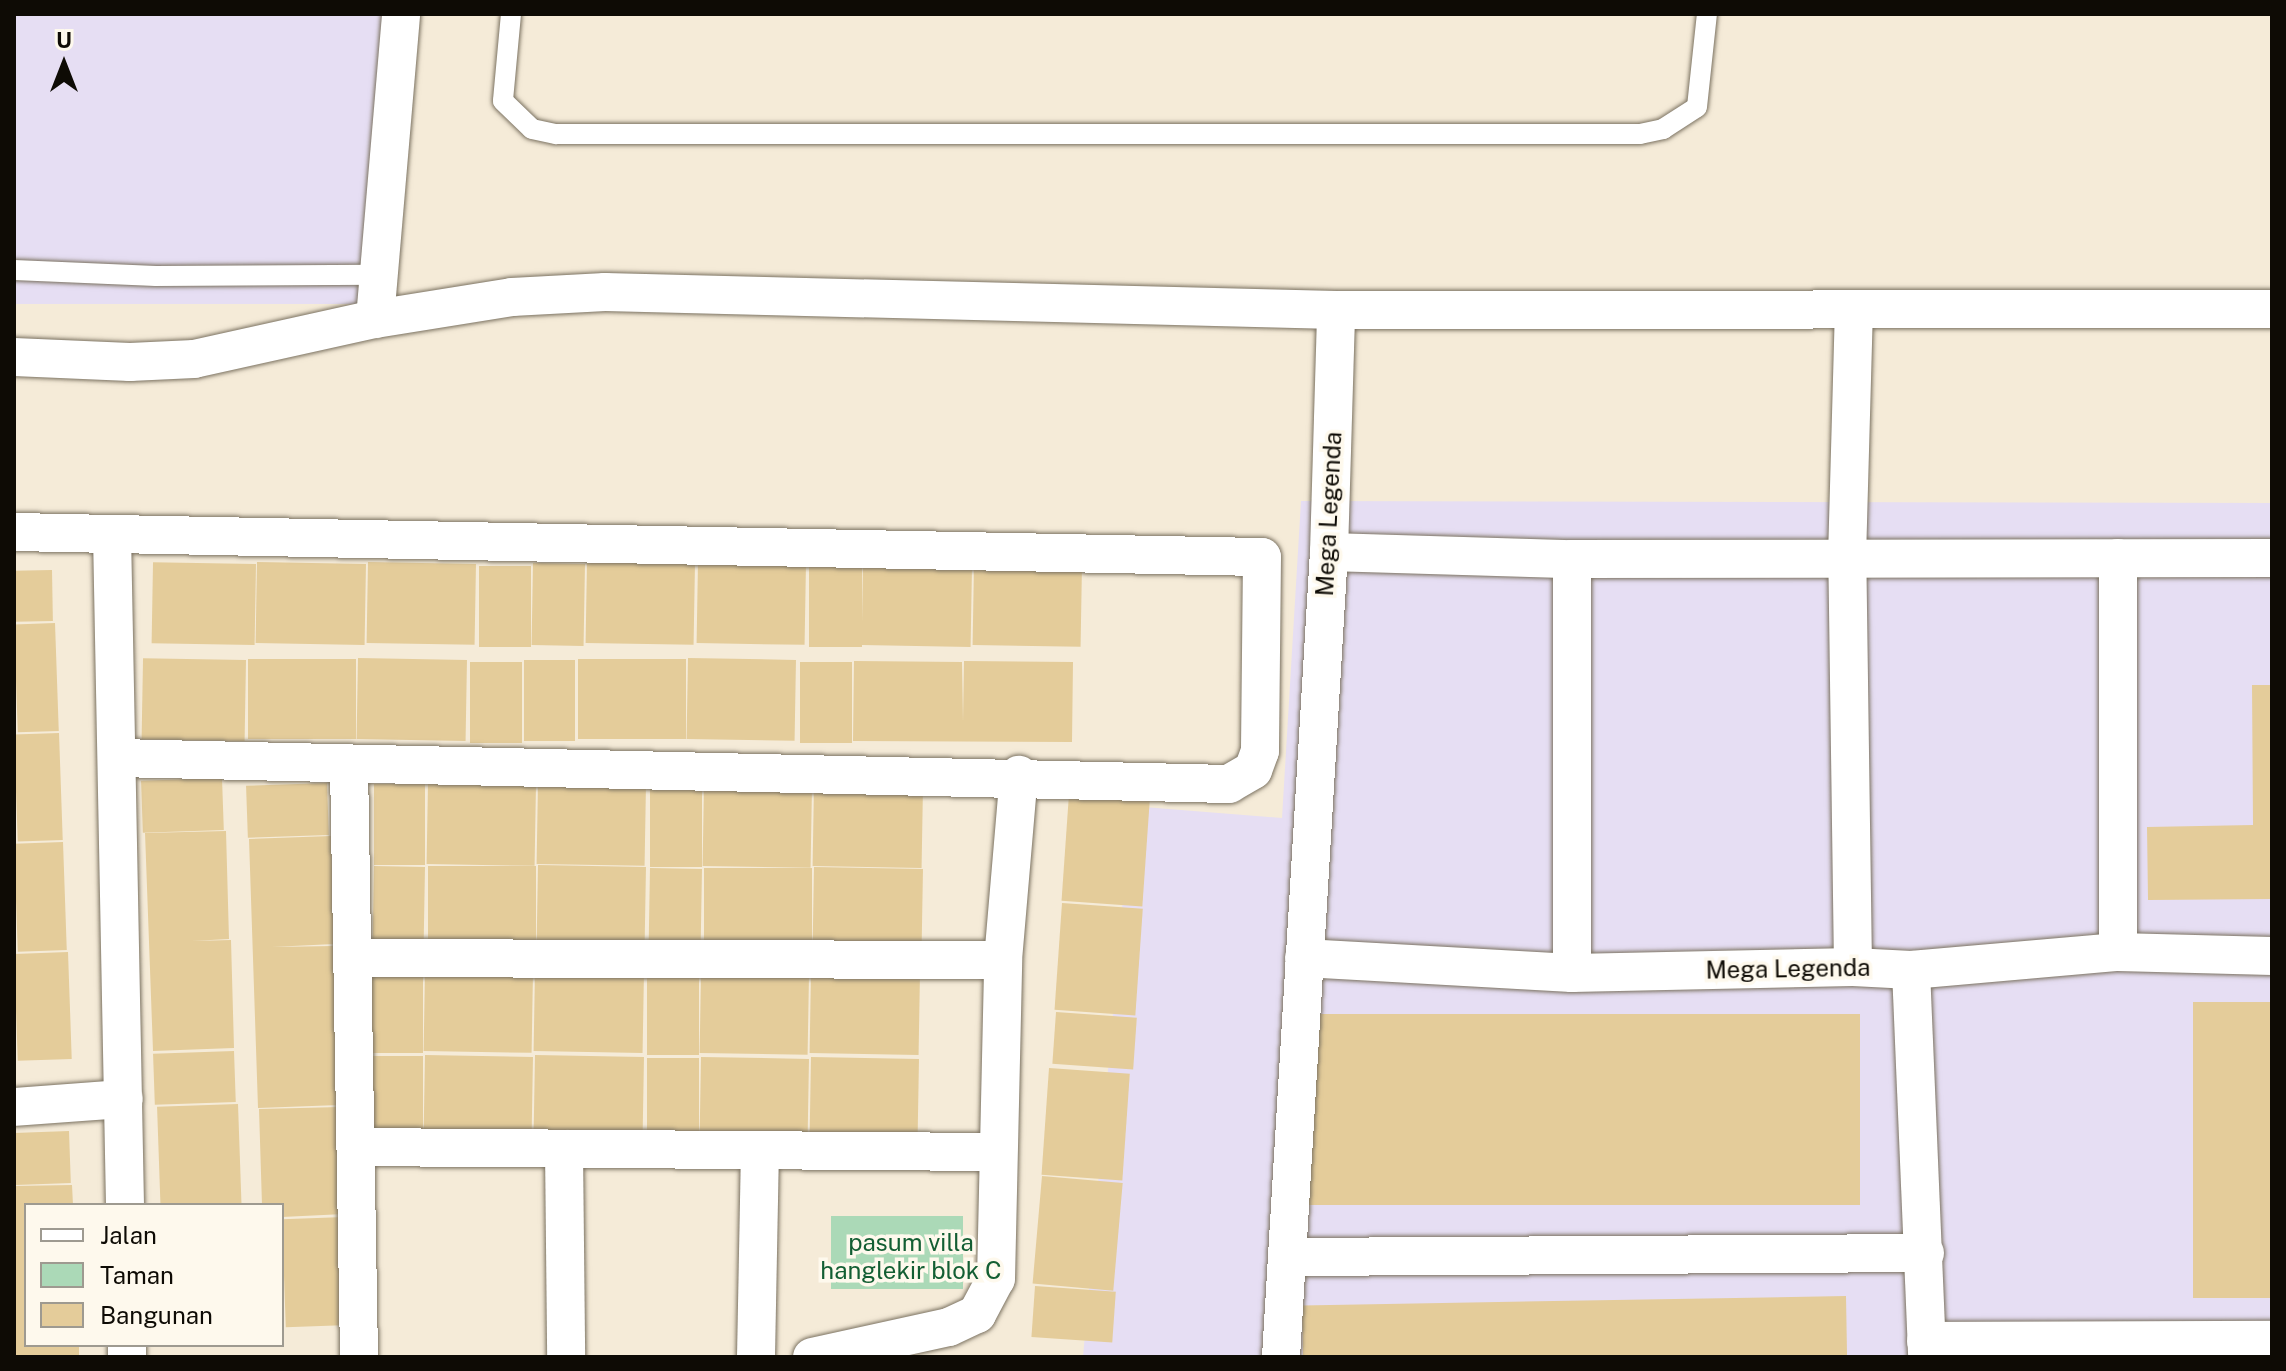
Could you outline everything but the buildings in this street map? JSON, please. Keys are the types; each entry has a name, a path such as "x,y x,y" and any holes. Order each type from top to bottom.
{"street":[{"path":"375,319 401,14"},
{"path":"14,357 194,359 375,319 512,297 605,292 1336,310 2272,309"},
{"path":"1853,967 1847,558 1854,309"},
{"name":"Mega Legenda","path":"1281,1357 1291,1257 1304,958 1329,552 1336,310"},
{"path":"14,532 1262,557 1260,751 1243,779 1229,784 1019,775 349,765 119,758"},
{"path":"112,534 119,758 125,1203"},
{"path":"1329,552 1572,559 2272,558"},
{"path":"2118,558 2118,952"},
{"path":"1572,559 1572,973"},
{"path":"349,765 359,1357"},
{"path":"812,1357 949,1327 977,1314 996,1279 1003,960 1019,775"},
{"name":"Mega Legenda","path":"1304,958 1572,973 1853,967 1911,970 2118,952 2272,956"},
{"path":"352,958 1003,960"},
{"path":"1911,970 1925,1253 1926,1349 2272,1340"},
{"path":"14,1107 124,1099"},
{"path":"356,1147 760,1153 997,1152"},
{"path":"564,1149 566,1357"},
{"path":"756,1357 760,1153"},
{"path":"1291,1257 1925,1253"}],"lane":[{"path":"511,14 503,101 532,129 556,134 1640,134 1663,129 1697,107 1707,14"},
{"path":"14,270 156,276 378,275"}],"shaded area":[{"path":"14,14 384,14 384,304 14,304"},
{"path":"1301,501 2272,503 2272,1357 1083,1357 1131,806 1282,818"}],"green space":[{"name":"pasum villa hanglekir blok C","path":"831,1216 963,1216 963,1289 831,1289"}]}
